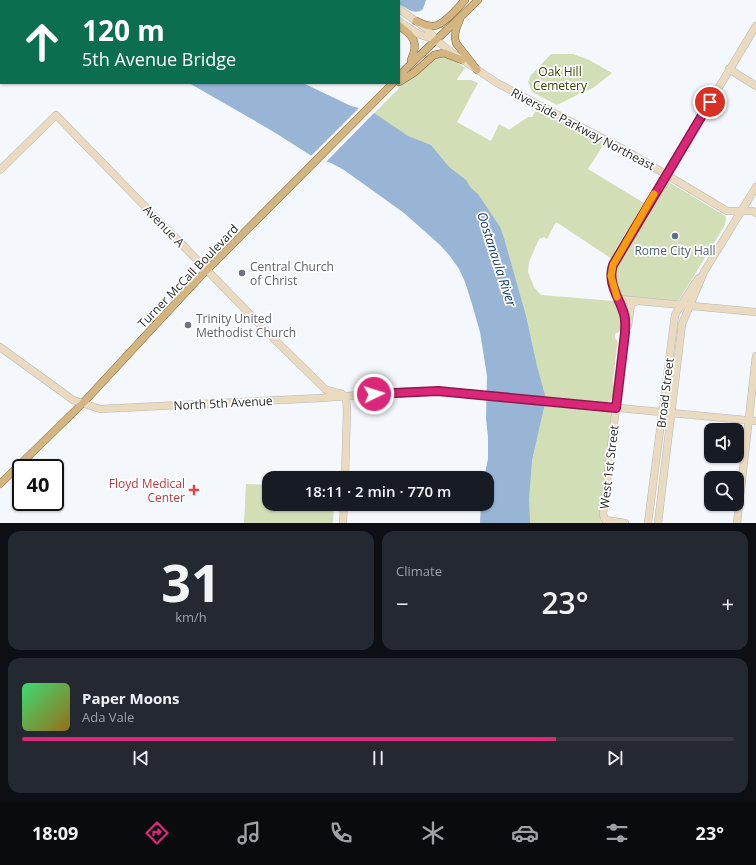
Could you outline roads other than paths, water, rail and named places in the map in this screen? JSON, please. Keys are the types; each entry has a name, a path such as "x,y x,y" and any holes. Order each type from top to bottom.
{"main road":[{"path":"416,21 429,26 436,26 442,23 465,0"},
{"path":"400,75 421,53 461,18 478,0"},
{"path":"461,18 454,36 456,43 477,70"},
{"path":"400,27 410,34 415,44 409,66"},
{"path":"400,81 415,72 434,55 444,53 462,60"},
{"name":"Turner McCall Boulevard","path":"0,484 82,403 207,271 392,84"},
{"path":"385,91 395,84"}],"street":[{"name":"Riverside Parkway Northeast","path":"400,10 427,29 436,40 462,60 497,83 625,150 727,211 742,210 753,211 756,213"},
{"name":"Riverside Parkway Northeast","path":"400,22 418,34 436,40"},
{"name":"West 1st Street","path":"625,523 605,520 603,514 625,333 625,317 611,276 613,265 666,174 756,26"},
{"path":"730,69 756,86"},
{"name":"Avenue A","path":"0,170 56,116 207,271 326,390 346,396"},
{"name":"Broad Street","path":"648,523 675,315 692,286 704,272 756,187"},
{"name":"Broad Street","path":"658,523 682,324 704,272"},
{"path":"618,299 756,312"},
{"path":"625,333 629,320 631,304 637,301"},
{"path":"735,310 756,316"},
{"name":"North 5th Avenue","path":"0,347 73,400 100,408 322,398 422,391 464,393 752,421"},
{"path":"737,523 752,421 756,356"},
{"path":"344,471 347,410 346,396"},
{"path":"342,523 343,511"}],"water":[{"path":"400,0 426,0 423,9 417,12 411,11 400,5"},
{"name":"Oostanaula River","path":"191,84 305,84 351,106 371,111 408,136 431,145 449,167 466,180 471,188 478,194 500,227 504,238 526,316 546,399 532,460 529,499 530,523 480,523 481,511 494,511 494,471 485,471 488,459 486,419 487,376 480,332 465,282 459,269 440,245 404,213 344,170 310,155 274,132"}],"place":[{"name":"Rome City Hall","path":"675,236"},
{"name":"Central Church of Christ","path":"242,273"},
{"name":"Trinity United Methodist Church","path":"188,325"},
{"name":"Floyd Medical Center","path":"194,490"}],"park label":[{"name":"Oak Hill Cemetery","path":"560,78"}]}
